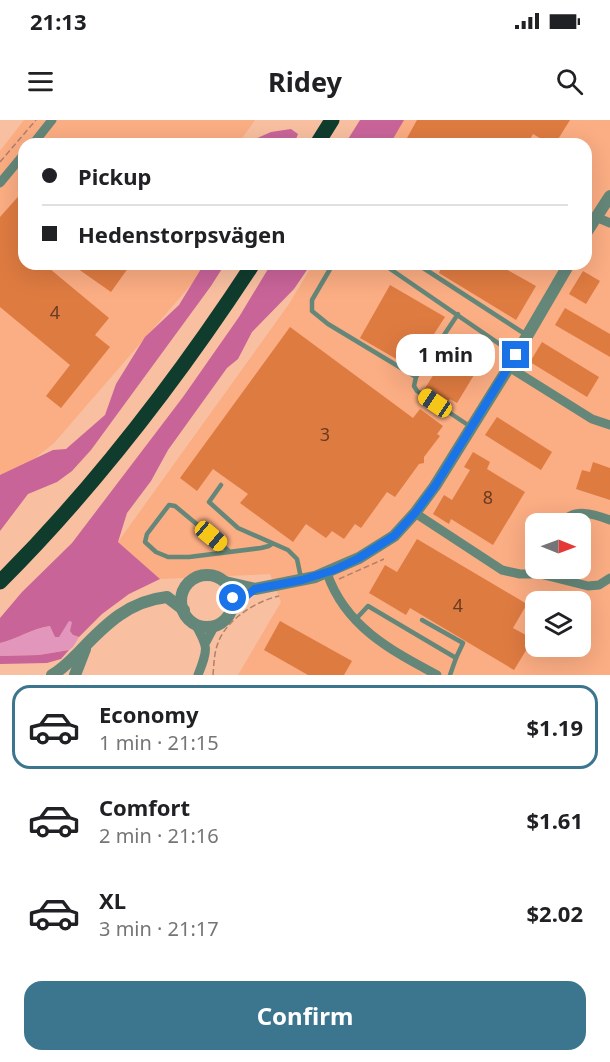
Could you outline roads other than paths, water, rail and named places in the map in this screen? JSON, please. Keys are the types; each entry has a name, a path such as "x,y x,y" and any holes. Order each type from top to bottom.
{"highway":[{"path":"321,138 332,120"},
{"path":"330,138 340,120"},
{"path":"0,569 81,482 121,434 217,305 239,270"},
{"path":"0,582 55,525 135,430 224,309 249,270"}],"street":[{"path":"38,138 52,120"},
{"path":"0,183 18,161"},
{"path":"592,223 610,196"},
{"path":"596,217 610,223"},
{"path":"52,675 64,668 107,623 131,607 148,600 167,597 196,578 209,575 225,582 255,589 302,580 328,578 394,536 435,486 566,270"},
{"path":"509,367 592,418 610,425"},
{"path":"415,513 502,570 525,573"},
{"path":"591,514 610,520"},
{"path":"328,578 342,606 354,621 388,647 437,675"},
{"path":"566,579 588,586 599,585 610,578"},
{"path":"225,582 232,594 232,607"},
{"path":"184,610 182,596 189,583"},
{"path":"194,622 204,626 215,625 226,618 232,607 255,589"},
{"path":"167,597 184,610 206,642"},
{"path":"198,675 204,659 206,642 215,625"},
{"path":"75,675 88,643"}],"lane":[{"path":"330,270 312,300 312,311 328,324 416,377"},
{"path":"392,270 516,355"},
{"path":"426,270 528,335"},
{"path":"458,315 416,377 414,386 417,391 471,427"},
{"path":"221,485 209,502 238,528 293,554 302,580"},
{"path":"229,551 175,506 169,505 147,534 145,542 156,552 168,557 189,557 261,548 272,544"},
{"path":"354,621 368,606 456,658"},
{"path":"422,620 463,643 450,675"}]}
